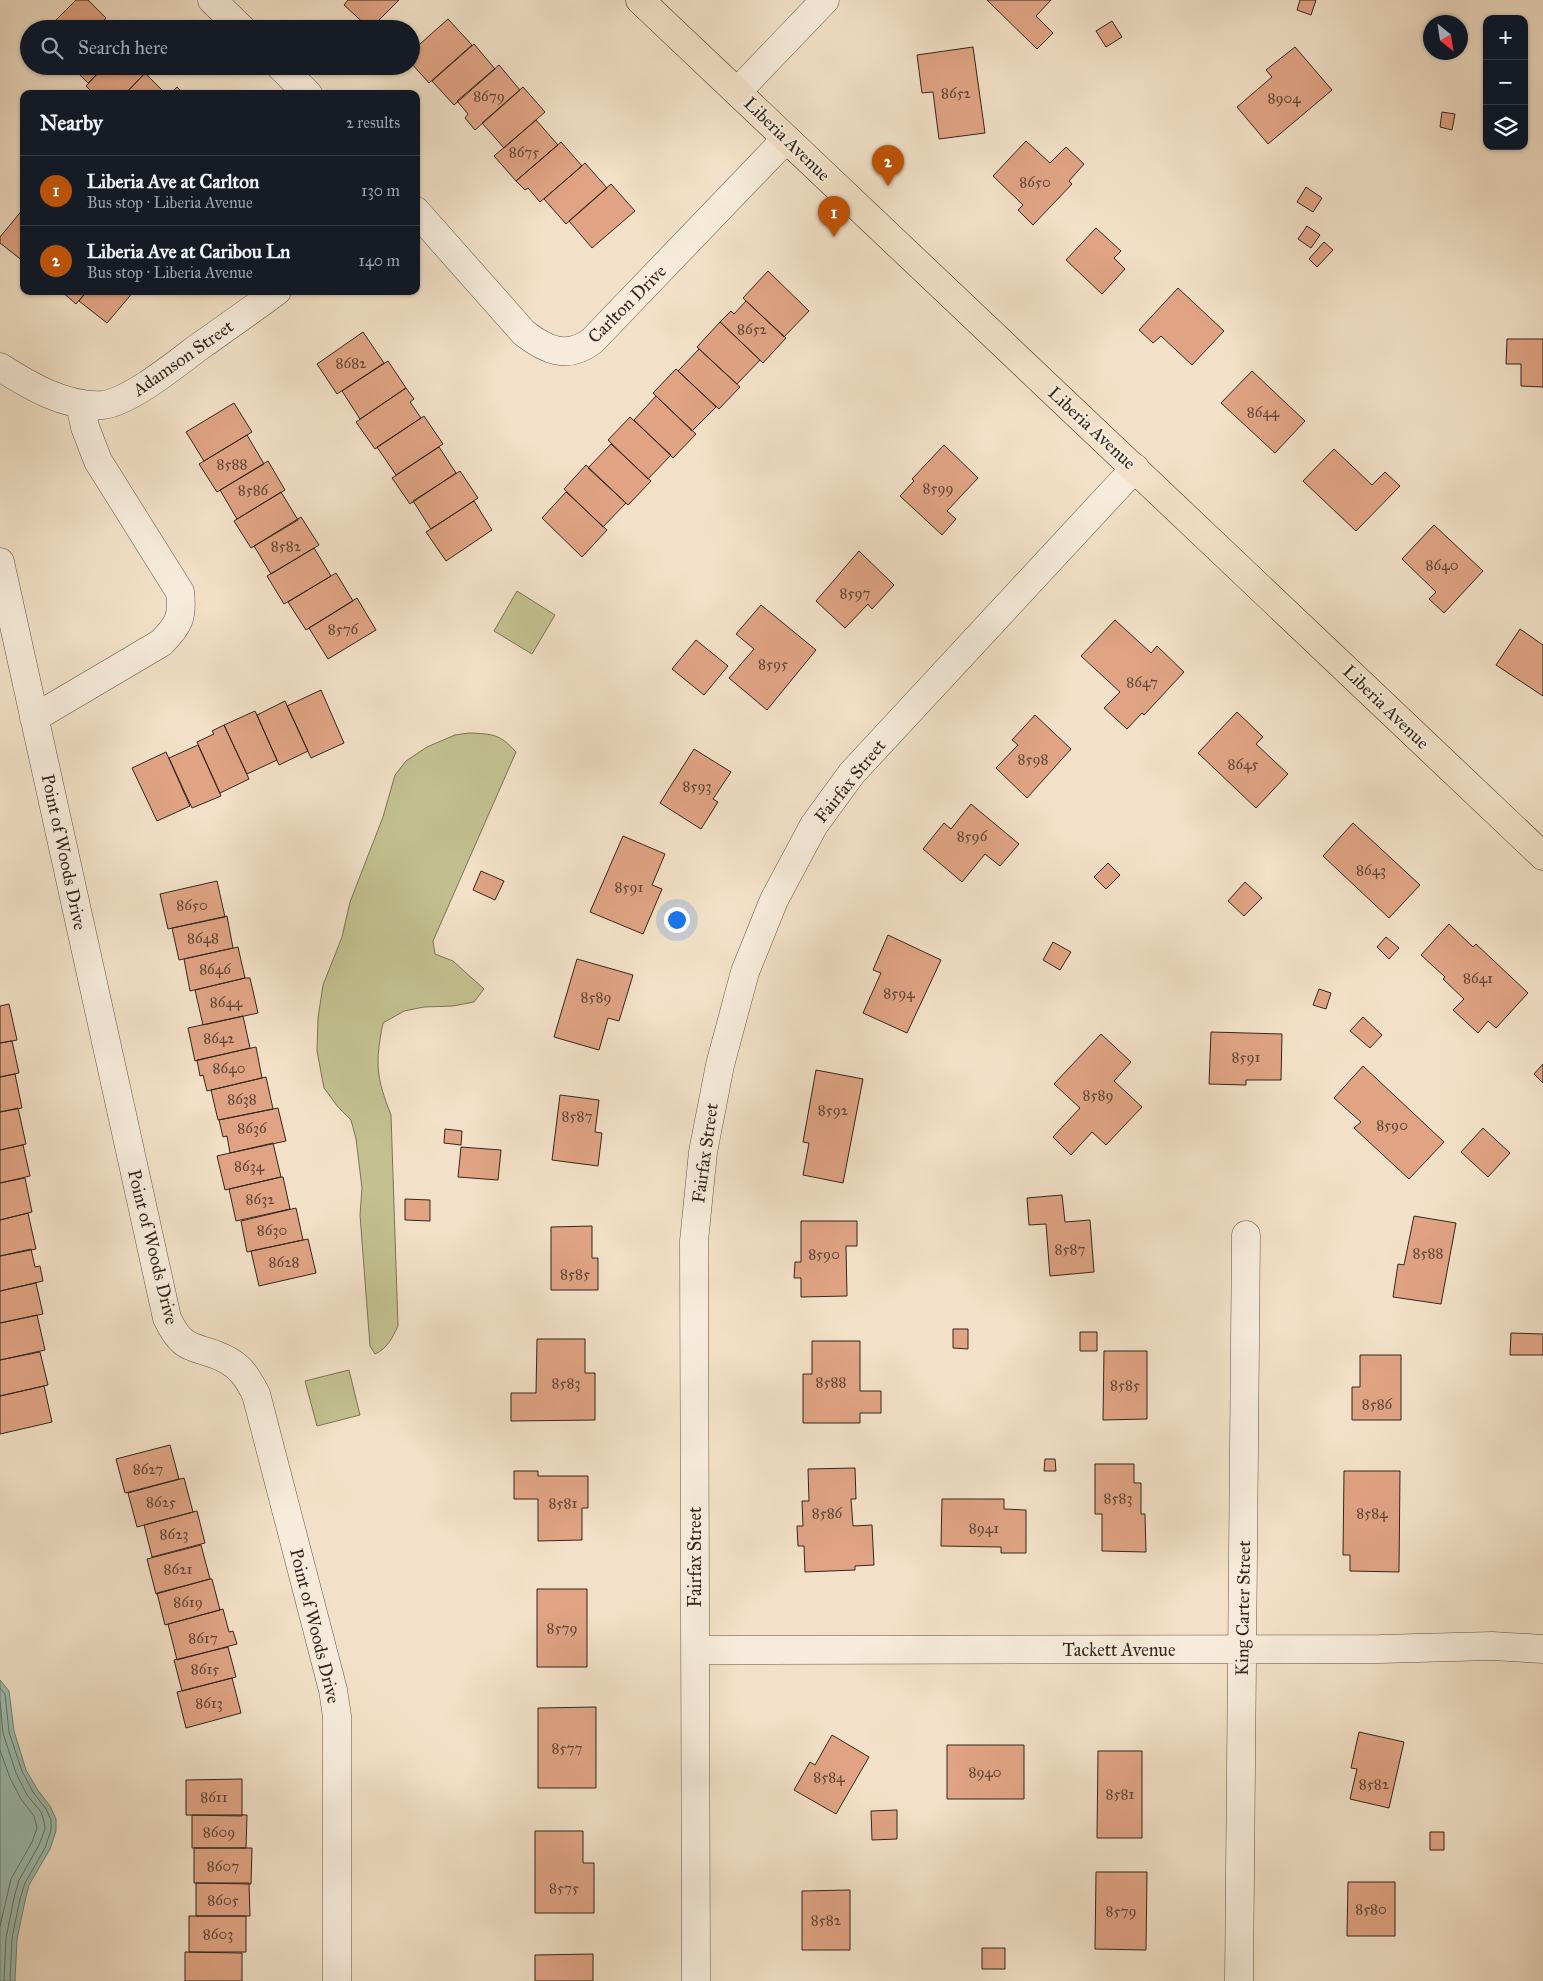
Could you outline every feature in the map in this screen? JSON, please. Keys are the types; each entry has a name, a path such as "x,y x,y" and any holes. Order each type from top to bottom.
{"main road":[{"name":"Liberia Avenue","path":"640,0 1540,848"}],"street":[{"path":"212,0 233,20"},
{"path":"737,92 825,0"},
{"path":"289,75 304,90"},
{"name":"Carlton Drive","path":"420,216 524,333 541,346 555,351 583,348 592,341 786,139"},
{"name":"Adamson Street","path":"0,366 46,393 80,404 104,405 125,397 158,377 271,295"},
{"path":"34,718 162,643 175,629 182,611 180,592 98,461 85,428 80,404"},
{"name":"Fairfax Street","path":"696,1981 694,1241 703,1152 720,1065 745,972 774,900 814,825 852,773 1135,468"},
{"name":"Point of Woods Drive","path":"0,562 167,1318 174,1334 187,1346 229,1361 246,1375 256,1394 333,1690 338,1741 337,1981"},
{"name":"King Carter Street","path":"1239,1981 1246,1235"},
{"name":"Tackett Avenue","path":"695,1650 1242,1650 1492,1646 1543,1649"}],"shaded area":[{"path":"517,591 555,615 532,654 494,631"},
{"path":"469,733 496,736 516,752 433,941 435,954 453,961 484,989 474,1002 404,1011 383,1023 378,1070 382,1090 391,1115 398,1326 392,1339 375,1354 370,1346 360,1215 362,1188 356,1139 351,1120 338,1107 324,1088 317,1051 318,1018 323,985 342,937 350,902 383,817 395,775 406,761 427,747 455,735"},
{"path":"349,1370 360,1415 317,1426 305,1381"}],"water":[{"path":"0,1680 9,1691 14,1731 26,1770 50,1806 56,1819 56,1831 50,1849 29,1885 17,1939 15,1981 0,1981"}],"building":[{"path":"76,0 88,0 106,18 104,20 56,20"},
{"path":"348,0 399,0 379,20 360,20 344,5"},
{"path":"987,0 1051,0 1036,16 1053,33 1037,49"},
{"path":"1300,0 1316,0 1311,15 1297,10"},
{"path":"448,19 472,45 429,83 420,73 420,44"},
{"path":"1112,21 1122,37 1106,47 1096,31"},
{"path":"474,44 495,69 454,105 432,81"},
{"path":"973,47 985,133 939,139 933,92 922,93 917,55"},
{"path":"1295,47 1332,90 1268,144 1237,107 1272,77 1266,70"},
{"path":"499,65 520,90 475,130 465,118 468,114 457,101"},
{"path":"80,75 96,75 88,83"},
{"path":"96,75 143,75 129,90 90,90 86,86"},
{"path":"143,75 147,75 162,90 129,90"},
{"path":"523,87 545,112 504,148 482,123"},
{"path":"1442,112 1455,114 1452,130 1440,127"},
{"path":"536,120 558,145 516,181 494,156"},
{"path":"1026,141 1050,163 1066,147 1084,164 1069,181 1072,184 1033,225 1018,210 1023,205 993,176"},
{"path":"561,142 582,166 540,202 528,188 525,190 516,181"},
{"path":"585,163 607,188 566,224 544,199"},
{"path":"611,184 635,211 592,248 569,221"},
{"path":"1306,187 1322,198 1313,212 1297,202"},
{"path":"20,213 20,259 0,243 0,237"},
{"path":"1307,226 1320,235 1311,248 1298,239"},
{"path":"1096,228 1121,251 1114,258 1125,269 1102,294 1066,260"},
{"path":"1324,242 1333,250 1317,267 1309,259"},
{"path":"768,271 809,311 784,337 743,298"},
{"path":"1178,288 1224,331 1192,365 1161,336 1153,343 1139,330"},
{"path":"66,295 84,295 76,304"},
{"path":"84,295 131,295 107,323 79,301"},
{"path":"746,301 786,338 763,363 720,322 731,311 734,314"},
{"path":"720,322 760,360 737,384 697,347"},
{"path":"363,332 384,363 337,394 317,364"},
{"path":"1507,339 1543,339 1543,387 1521,386 1521,364 1506,364"},
{"path":"699,349 740,387 719,409 678,371"},
{"path":"388,361 406,388 360,419 342,391"},
{"path":"676,369 716,407 692,431 653,393"},
{"path":"1252,371 1305,421 1275,453 1221,403"},
{"path":"406,388 414,399 410,402 421,418 375,449 356,422"},
{"path":"656,396 696,434 673,458 634,420"},
{"path":"234,403 252,432 204,461 186,432"},
{"path":"424,416 443,444 396,475 377,447"},
{"path":"630,417 671,455 648,479 608,440"},
{"path":"247,435 264,464 217,492 199,464"},
{"path":"611,444 651,481 628,505 588,468"},
{"path":"944,445 978,478 947,511 956,519 942,535 900,496 914,481 912,479"},
{"path":"439,447 456,473 410,504 392,478"},
{"path":"1334,449 1372,485 1385,472 1400,486 1356,531 1303,481"},
{"path":"268,461 285,490 237,519 220,490"},
{"path":"586,465 626,503 603,527 564,489"},
{"path":"460,471 478,498 431,529 413,501"},
{"path":"281,492 298,520 251,548 234,521"},
{"path":"566,492 607,530 582,557 542,518"},
{"path":"474,501 492,530 446,561 426,532"},
{"path":"301,517 319,545 271,574 254,546"},
{"path":"1434,525 1483,571 1444,613 1429,599 1436,592 1402,559"},
{"path":"314,548 331,576 284,604 267,576"},
{"path":"859,551 894,585 872,609 868,604 845,628 816,601"},
{"path":"336,573 353,601 306,630 288,602"},
{"path":"357,598 376,630 328,659 309,628"},
{"path":"761,605 816,650 767,710 729,678 754,649 736,634"},
{"path":"1115,620 1151,653 1157,646 1184,672 1144,715 1142,713 1127,729 1104,708 1120,692 1081,656"},
{"path":"1520,629 1543,645 1543,696 1496,665"},
{"path":"696,640 728,666 704,695 672,669"},
{"path":"321,690 344,743 311,758 287,706"},
{"path":"285,701 308,751 279,765 257,715"},
{"path":"255,711 277,760 247,774 224,725"},
{"path":"1237,712 1263,737 1256,744 1288,774 1256,808 1198,753"},
{"path":"1035,715 1071,749 1027,798 996,768 1018,745 1012,740"},
{"path":"224,725 249,779 220,793 197,742 214,734 212,731"},
{"path":"198,745 221,796 192,808 169,758"},
{"path":"694,749 731,772 713,799 718,802 701,829 660,803"},
{"path":"166,752 190,806 157,821 132,768"},
{"path":"971,804 1019,844 1000,866 985,854 962,882 923,849 944,823 951,829"},
{"path":"1353,823 1420,885 1389,918 1323,856"},
{"path":"623,836 665,854 652,885 662,889 643,934 590,912"},
{"path":"1108,863 1120,875 1106,889 1094,877"},
{"path":"481,871 504,881 495,900 473,890"},
{"path":"217,881 225,917 168,929 160,894"},
{"path":"1245,882 1262,898 1244,916 1228,901"},
{"path":"227,916 233,948 179,960 172,928"},
{"path":"1449,924 1473,947 1476,944 1528,993 1496,1028 1488,1021 1478,1033 1453,1010 1464,999 1443,979 1445,977 1421,955"},
{"path":"888,935 941,960 907,1033 863,1013 881,973 873,970"},
{"path":"1386,937 1399,948 1389,959 1377,947"},
{"path":"1053,942 1071,952 1060,970 1043,960"},
{"path":"238,947 245,978 190,991 184,959"},
{"path":"577,959 633,975 619,1021 608,1018 599,1050 554,1037"},
{"path":"250,978 258,1013 203,1025 195,990"},
{"path":"1319,989 1331,993 1326,1009 1313,1005"},
{"path":"9,1004 17,1040 0,1043 0,1006"},
{"path":"243,1016 250,1048 195,1061 188,1028"},
{"path":"1363,1017 1382,1035 1370,1048 1350,1031"},
{"path":"1211,1032 1282,1034 1281,1080 1246,1080 1246,1085 1209,1084"},
{"path":"1101,1034 1131,1062 1114,1081 1142,1107 1106,1145 1092,1132 1071,1155 1053,1137 1080,1108 1054,1084"},
{"path":"12,1041 19,1073 0,1077 0,1043"},
{"path":"256,1047 262,1078 207,1091 203,1075 200,1076 197,1060"},
{"path":"1543,1064 1543,1083 1534,1074"},
{"path":"1363,1066 1444,1142 1409,1179 1354,1128 1361,1122 1334,1098"},
{"path":"816,1070 863,1079 843,1183 803,1175 809,1143 803,1142"},
{"path":"15,1074 22,1108 0,1112 0,1077"},
{"path":"266,1077 273,1109 218,1120 211,1090"},
{"path":"560,1095 599,1100 595,1132 602,1133 598,1166 552,1160"},
{"path":"18,1108 26,1144 0,1150 0,1112"},
{"path":"278,1108 286,1141 230,1153 227,1136 223,1137 219,1120"},
{"path":"1483,1128 1510,1153 1488,1177 1461,1152"},
{"path":"445,1129 462,1131 461,1145 444,1143"},
{"path":"273,1143 281,1177 225,1190 217,1156"},
{"path":"23,1145 30,1176 0,1183 0,1150"},
{"path":"461,1147 501,1150 498,1180 458,1177"},
{"path":"283,1177 290,1209 236,1221 229,1189"},
{"path":"25,1178 32,1212 0,1220 0,1183"},
{"path":"1062,1195 1065,1222 1090,1220 1094,1272 1050,1276 1046,1224 1029,1225 1027,1198"},
{"path":"405,1199 430,1200 430,1221 405,1220"},
{"path":"296,1208 303,1240 247,1252 241,1221"},
{"path":"28,1213 36,1249 0,1256 0,1220"},
{"path":"1414,1216 1456,1223 1441,1304 1393,1297 1398,1264 1404,1265"},
{"path":"801,1221 857,1221 857,1246 846,1246 847,1296 801,1297 801,1278 794,1278 795,1262 801,1262"},
{"path":"592,1226 592,1258 598,1258 598,1290 551,1290 551,1227"},
{"path":"308,1239 316,1273 259,1286 251,1251"},
{"path":"31,1249 35,1267 40,1266 43,1281 0,1291 0,1256"},
{"path":"36,1283 43,1314 0,1323 0,1291"},
{"path":"37,1315 45,1350 0,1360 0,1323"},
{"path":"953,1329 968,1329 968,1349 953,1348"},
{"path":"1080,1332 1097,1332 1097,1351 1080,1351"},
{"path":"1511,1333 1543,1334 1543,1355 1510,1355"},
{"path":"537,1339 585,1339 585,1373 595,1373 595,1420 511,1421 511,1393 536,1393"},
{"path":"812,1341 860,1341 860,1391 881,1391 881,1413 860,1413 860,1423 803,1423 803,1374 812,1374"},
{"path":"1104,1351 1147,1351 1147,1419 1103,1420"},
{"path":"40,1352 48,1385 0,1396 0,1360"},
{"path":"1360,1355 1401,1355 1401,1420 1352,1420 1352,1387 1360,1387"},
{"path":"44,1386 52,1422 0,1434 0,1396"},
{"path":"170,1445 179,1479 125,1493 116,1459"},
{"path":"1045,1459 1055,1459 1056,1471 1044,1471"},
{"path":"1095,1464 1134,1464 1134,1483 1141,1483 1141,1514 1145,1514 1146,1552 1102,1551 1102,1514 1095,1514"},
{"path":"855,1468 856,1499 851,1499 853,1526 872,1525 874,1565 855,1566 855,1570 805,1572 804,1546 798,1546 797,1526 803,1526 802,1501 809,1501 808,1469"},
{"path":"514,1471 538,1471 538,1476 588,1476 588,1508 582,1508 582,1540 538,1541 538,1499 514,1499"},
{"path":"1344,1471 1400,1471 1399,1572 1350,1571 1350,1555 1343,1555"},
{"path":"184,1478 193,1512 137,1527 128,1493"},
{"path":"942,1499 1004,1499 1004,1509 1026,1510 1026,1553 1001,1553 1001,1547 941,1546"},
{"path":"197,1511 205,1543 152,1557 144,1525"},
{"path":"201,1545 210,1579 156,1594 147,1559"},
{"path":"212,1579 220,1610 165,1625 157,1593"},
{"path":"537,1589 587,1589 587,1667 537,1667"},
{"path":"223,1609 229,1632 233,1631 237,1644 177,1660 168,1624"},
{"path":"228,1647 236,1677 182,1691 174,1660"},
{"path":"232,1678 241,1713 186,1728 177,1692"},
{"path":"596,1707 596,1788 538,1788 538,1708"},
{"path":"1359,1732 1404,1742 1389,1808 1350,1799 1357,1769 1351,1768"},
{"path":"832,1735 869,1757 836,1814 794,1790 810,1762 815,1765"},
{"path":"947,1745 1024,1745 1024,1799 947,1799"},
{"path":"1098,1751 1142,1751 1142,1838 1097,1838"},
{"path":"242,1779 242,1816 186,1815 186,1780"},
{"path":"897,1810 897,1839 872,1840 871,1811"},
{"path":"192,1815 247,1815 246,1848 192,1848"},
{"path":"535,1831 583,1831 583,1863 594,1863 594,1913 535,1913"},
{"path":"1430,1832 1444,1832 1444,1850 1430,1850"},
{"path":"194,1848 252,1848 251,1884 194,1883"},
{"path":"1096,1872 1147,1872 1146,1950 1095,1949"},
{"path":"1348,1882 1395,1882 1395,1936 1347,1936"},
{"path":"196,1883 249,1883 250,1916 196,1916"},
{"path":"850,1890 850,1950 802,1950 802,1891"},
{"path":"189,1916 246,1916 246,1952 189,1952"},
{"path":"982,1948 1005,1948 1005,1969 982,1969"},
{"path":"185,1952 242,1953 242,1981 185,1981"},
{"path":"593,1954 593,1981 535,1981 535,1955"}],"place":[{"name":"Liberia Ave at Caribou Ln","path":"888,186"},
{"name":"Liberia Ave at Carlton","path":"834,237"}]}
